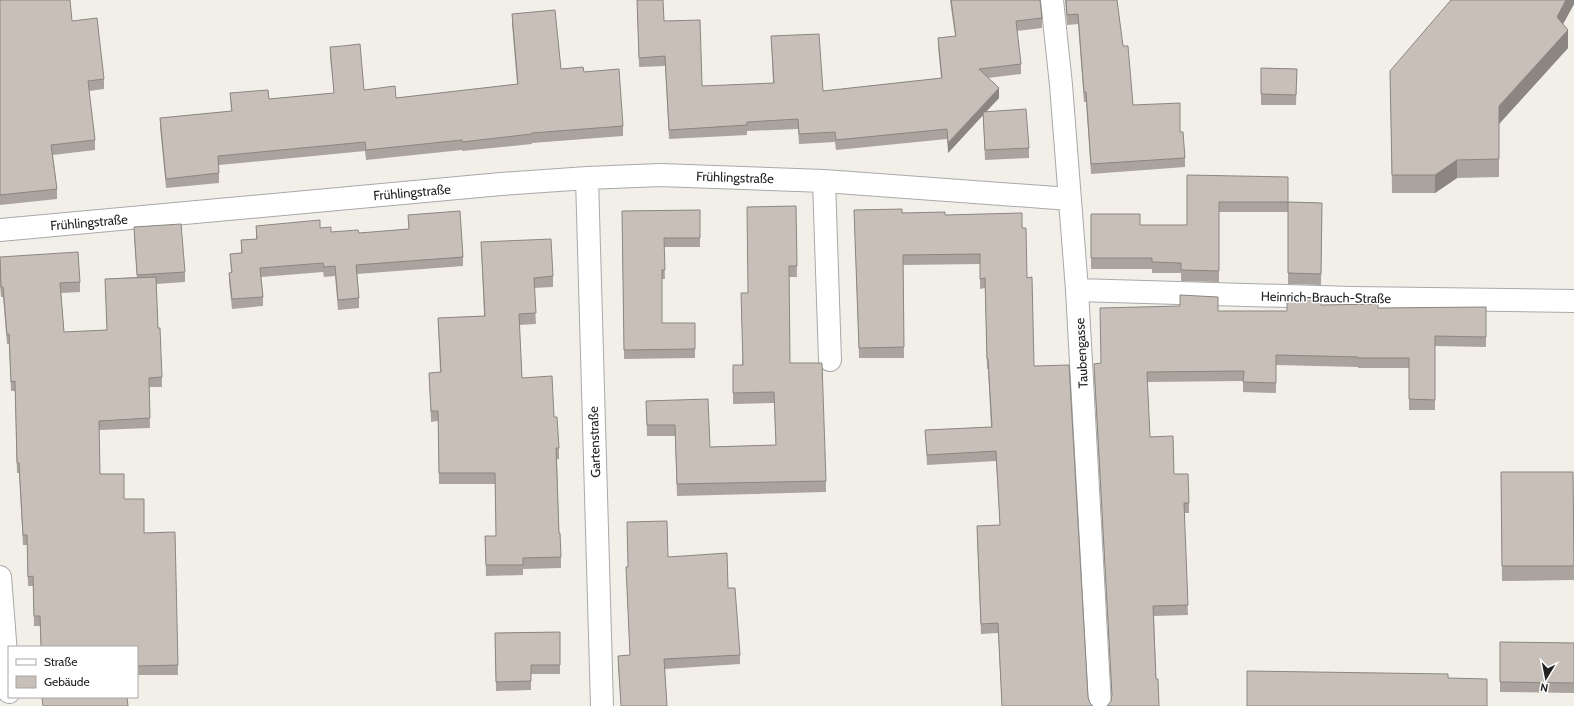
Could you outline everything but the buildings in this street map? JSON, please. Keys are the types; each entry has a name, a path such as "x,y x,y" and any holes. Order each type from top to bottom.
{"street":[{"name":"Taubengasse","path":"1052,0 1061,85 1077,290 1100,706"},
{"name":"Frühlingstraße","path":"0,230 500,184 660,175 824,181 1070,199"},
{"name":"Gartenstraße","path":"587,178 602,706"},
{"path":"824,181 830,360"},
{"name":"Heinrich-Brauch-Straße","path":"1077,290 1352,298 1574,301"},
{"path":"0,577 8,679"}]}
